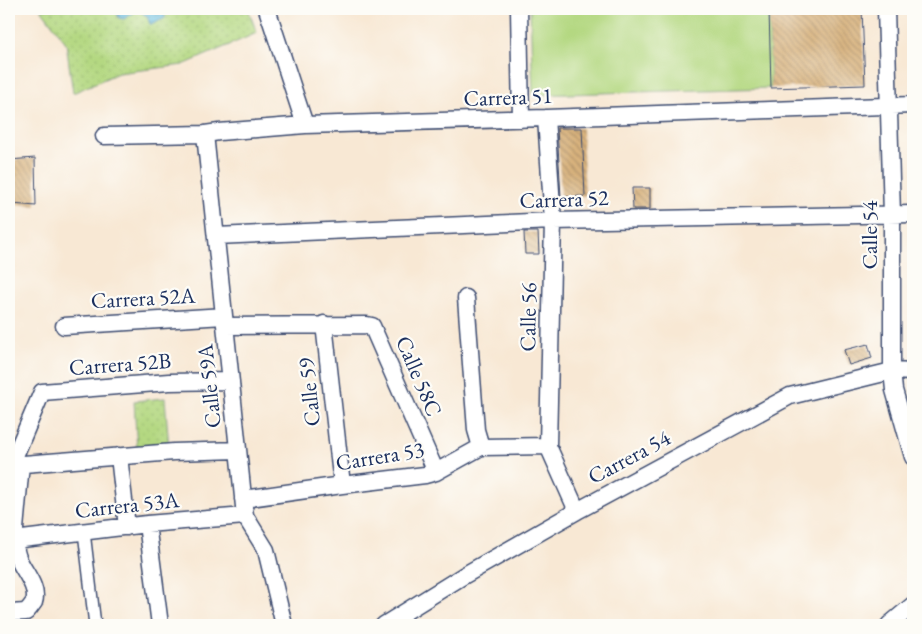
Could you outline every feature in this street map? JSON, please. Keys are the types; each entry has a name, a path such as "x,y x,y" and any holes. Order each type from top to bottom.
{"street":[{"path":"267,9 305,125"},
{"path":"519,9 521,119"},
{"name":"Calle 54","path":"886,9 892,215 892,371 894,390 913,457"},
{"name":"Carrera 51","path":"104,136 205,134 305,125 913,105"},
{"name":"Calle 56","path":"546,118 553,221 548,446 577,510"},
{"name":"Calle 59A","path":"205,134 245,516 266,550 284,625"},
{"name":"Carrera 52","path":"216,236 553,221 913,214"},
{"path":"466,298 476,430 481,447"},
{"name":"Carrera 52A","path":"64,326 225,321 367,324 372,326"},
{"name":"Calle 59","path":"324,324 342,485"},
{"name":"Calle 58C","path":"372,326 436,472"},
{"name":"Carrera 54","path":"384,625 463,576 577,510 790,396 892,371 913,372"},
{"name":"Carrera 52B","path":"13,466 42,392 169,382 231,381"},
{"name":"Carrera 53","path":"243,499 425,475 436,472 481,447 548,446"},
{"path":"9,613 27,618 35,595 33,585 19,560 14,540 13,466 174,452 238,450"},
{"path":"119,456 127,527"},
{"name":"Carrera 53A","path":"14,540 147,524 245,516"},
{"path":"147,524 160,625"},
{"path":"84,532 95,625"},
{"path":"889,625 913,605"}],"green space":[{"path":"41,9 248,9 257,33 183,65 118,73 73,93 66,43"},
{"path":"530,9 769,9 771,88 533,95"},
{"path":"165,398 169,448 137,450 134,401"}],"water":[{"path":"115,9 162,9 165,18 150,24 147,16 138,10 124,19 119,18"}],"building":[{"path":"769,9 862,9 865,85 771,88"},
{"path":"557,128 582,128 585,196 561,197"},
{"path":"35,158 36,206 12,204 9,160"},
{"path":"632,188 650,188 650,209 633,209"},
{"path":"524,232 538,232 539,254 525,254"},
{"path":"868,344 872,358 849,365 844,350"}]}
